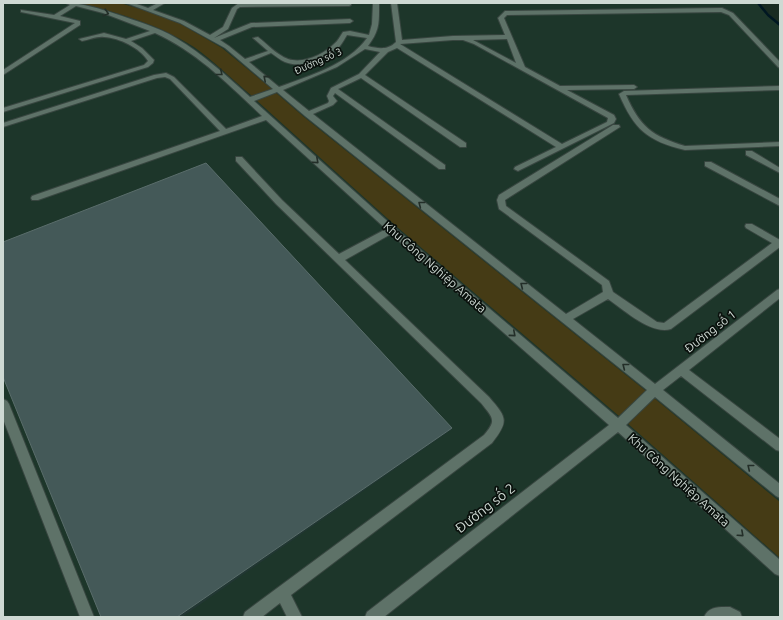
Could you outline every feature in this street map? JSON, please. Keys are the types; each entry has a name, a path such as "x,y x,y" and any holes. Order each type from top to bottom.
{"street":[{"path":"129,3 182,22 214,39 246,61 308,114 655,390 780,492"},
{"path":"150,10 162,3"},
{"path":"256,38 272,51 289,61 315,59 329,52 339,43 345,34 350,33 372,37 376,24 376,3"},
{"path":"394,3 398,44"},
{"path":"55,17 72,4"},
{"name":"Khu Công Nghiệp Amata","path":"72,4 138,23 190,49 249,100 392,230 618,424 780,569"},
{"path":"214,39 226,28 235,8 239,5 349,4"},
{"path":"522,68 501,18 505,13 722,10 731,14 780,66"},
{"path":"3,73 78,24 55,17 23,11"},
{"path":"214,39 251,26 350,21"},
{"path":"126,42 156,31"},
{"path":"3,110 146,66 151,62 151,60 140,49 126,42 104,35 82,39"},
{"name":"Đường số 3","path":"249,100 331,68 351,56 372,37"},
{"path":"363,46 385,51 390,50 398,44 464,38 508,37"},
{"path":"464,38 611,117 612,120 610,123 518,169"},
{"path":"398,44 562,147"},
{"path":"246,61 272,51"},
{"path":"308,114 331,104 333,101 330,96 334,89 361,75 385,51"},
{"path":"361,75 463,145"},
{"path":"3,125 156,76 166,76 172,78 225,132"},
{"path":"558,88 780,84"},
{"path":"780,88 622,94 635,121 642,128 672,145 685,148 780,144"},
{"path":"334,89 442,167"},
{"path":"35,198 267,117"},
{"path":"608,294 606,283 502,207 501,200 502,197 616,127"},
{"path":"749,153 780,170"},
{"path":"239,159 279,202 485,400 498,416 498,428 488,440 250,617"},
{"path":"708,164 780,203"},
{"path":"608,294 654,326 662,328 668,326 779,243 749,226"},
{"path":"338,259 392,230"},
{"name":"Đường số 1","path":"618,424 655,390 780,293"},
{"path":"566,319 608,294"},
{"path":"681,370 780,446"},
{"path":"3,404 87,617"},
{"name":"Đường số 2","path":"372,617 618,424"},
{"path":"282,593 295,617"},
{"path":"711,617 713,615 730,614 735,617"}],"shaded area":[{"path":"3,3 758,3 768,15 780,25 780,617 3,617"},
{"path":"80,3 120,3 179,23 222,48 272,89 252,96 209,59 181,39 139,20"},
{"path":"275,92 304,117 646,391 619,416 397,227 255,99"},
{"path":"654,398 780,502 780,558 627,423"}],"building":[{"path":"206,163 452,428 177,617 101,617 3,377 3,242"}],"waterway":[{"path":"758,3 768,15 780,25"}]}
